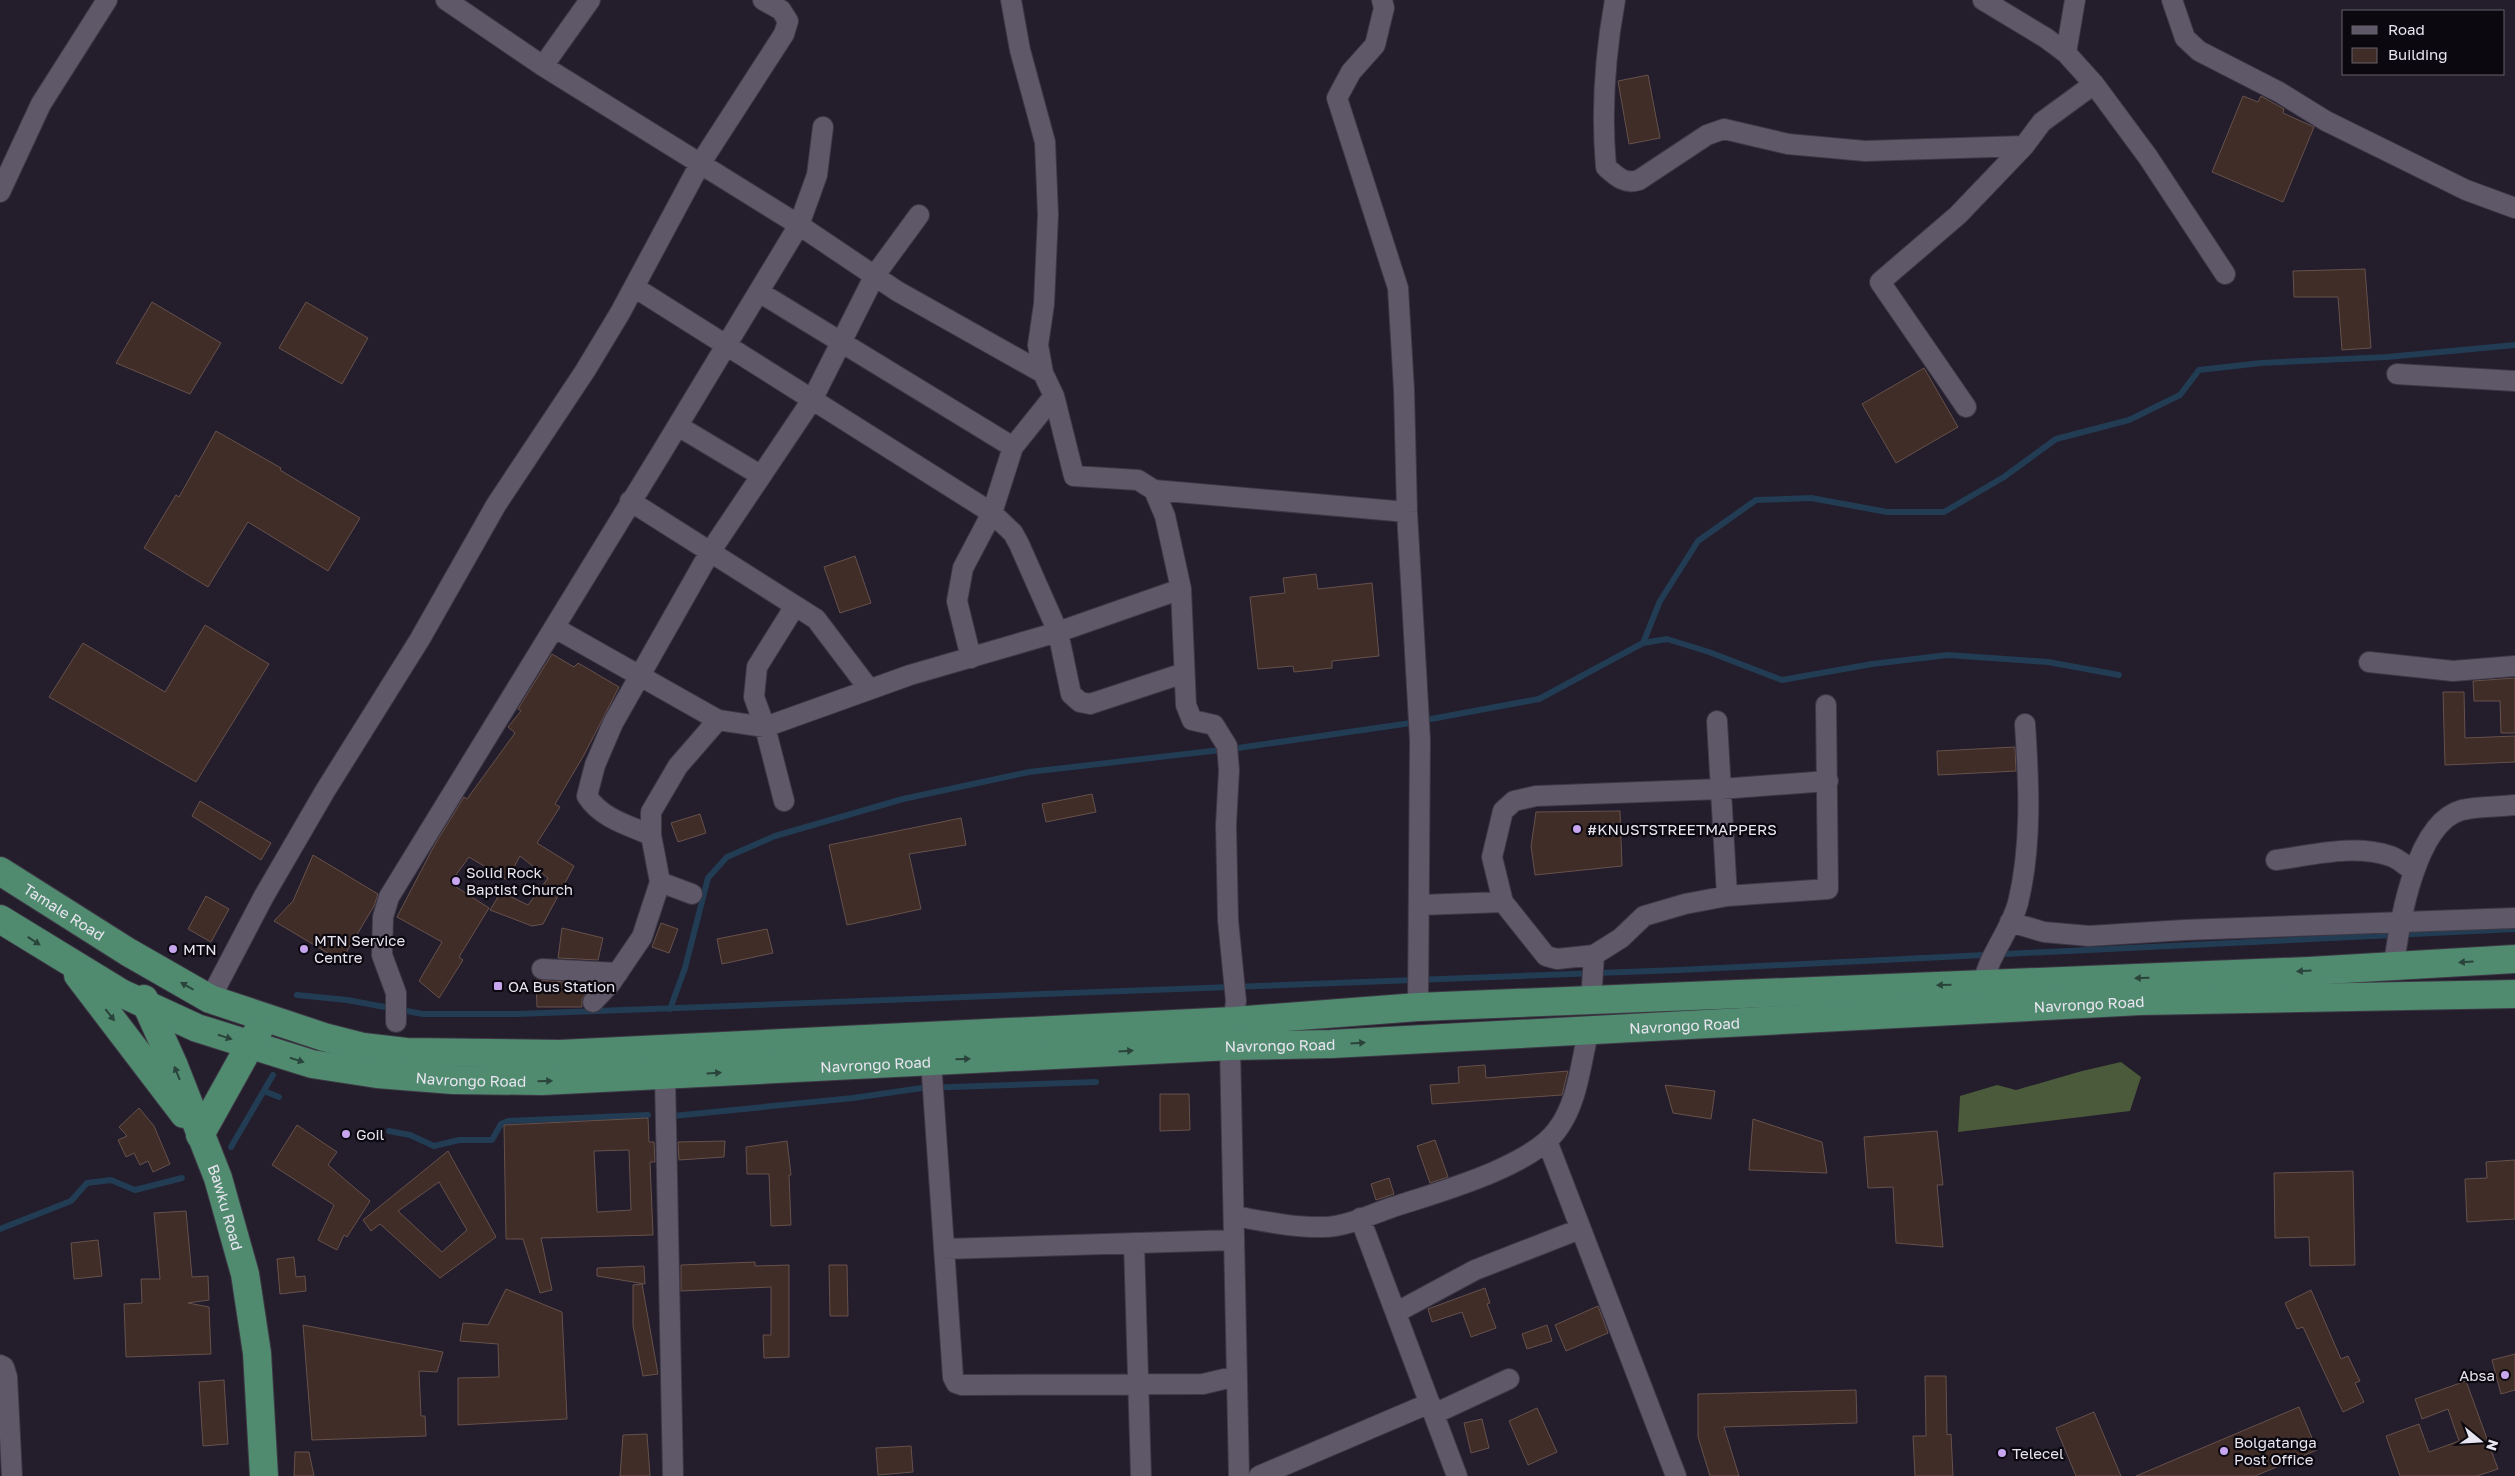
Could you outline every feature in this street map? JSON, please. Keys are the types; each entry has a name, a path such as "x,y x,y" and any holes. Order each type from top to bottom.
{"highway":[{"name":"Tamale Road","path":"0,871 128,952"},
{"path":"0,919 69,963 125,1034 166,1093 200,1135 265,1016"},
{"name":"Navrongo Road","path":"69,963 147,1007 197,1028 312,1064 377,1074 453,1080 542,1081 931,1061 1232,1033 1418,1007 2309,971 2397,941 2515,959"},
{"name":"Navrongo Road","path":"128,952 210,999 265,1016 324,1038 406,1052 560,1054 1232,1033 1331,1044 1589,1029 2140,1002 2515,994"},
{"name":"Bawku Road","path":"128,952 147,1007 174,1066 218,1178 245,1274 257,1353 264,1476"}],"street":[{"path":"0,192 41,104 107,0"},
{"path":"446,0 543,66 799,225 897,291 953,324 1044,373"},
{"path":"543,66 590,0"},
{"path":"210,999 264,896 325,791 420,639 496,505 585,371 634,287 700,164 784,34 788,21 781,10 763,0"},
{"path":"1011,0 1020,50 1045,142 1048,225 1044,304 1038,345 1044,373 1054,396 1074,476 1138,480 1154,490 1407,512"},
{"path":"1382,0 1384,8 1375,45 1351,72 1337,98 1398,288 1404,390 1407,512 1419,702 1420,905 1418,1007"},
{"path":"1615,0 1608,40 1603,134 1606,167 1619,179 1632,182 1640,180 1707,135 1724,129 1788,144 1865,151 2024,146"},
{"path":"1983,0 2046,38 2066,53 2094,84 2148,157 2225,274"},
{"path":"2066,53 2075,0"},
{"path":"2172,0 2185,38 2199,52 2279,92 2352,134 2466,190 2515,208"},
{"path":"1966,407 1880,282 1958,215 2024,146 2042,122 2094,84"},
{"path":"396,1022 396,993 382,955 383,917 389,897 556,628 630,502 727,346 799,225 817,175 823,127"},
{"path":"651,835 612,819 593,806 586,796 613,723 641,677 710,552 812,400 875,275 919,216"},
{"path":"634,287 992,513 1012,533 1019,544 1058,632 1071,694 1080,702 1090,704 1184,673"},
{"path":"759,292 1013,447"},
{"path":"2397,374 2515,381"},
{"path":"971,658 957,601 963,568 992,513 1013,447 1054,396"},
{"path":"678,426 760,475"},
{"path":"1154,490 1165,516 1181,589 1186,705 1192,720 1214,725 1227,746 1230,770 1226,825 1228,920 1236,1001 1232,1033 1239,1476"},
{"path":"630,502 816,619 870,689"},
{"path":"556,628 718,720 765,727 870,689 1058,632 1181,589"},
{"path":"784,801 765,727 754,697 757,667 795,606"},
{"path":"2369,662 2453,671 2515,666"},
{"path":"1826,705 1828,781 1828,889 1727,896 1685,904 1644,916 1621,938 1594,955 1557,959 1546,956 1503,902 1492,857 1503,811 1514,801 1536,796 1721,789 1828,781"},
{"path":"593,1002 618,973 642,938 660,882 651,835 651,812 678,766 718,720"},
{"path":"1717,721 1727,896"},
{"path":"1983,984 1986,970 2017,904 2028,846 2028,766 2025,724"},
{"path":"2397,941 2412,871 2440,824 2460,810 2515,805"},
{"path":"2276,860 2339,851 2368,852 2391,856 2412,871"},
{"path":"660,882 692,894"},
{"path":"1420,905 1503,902"},
{"path":"2010,922 2044,932 2089,936 2184,930 2397,941 2515,918"},
{"path":"1591,1001 1594,955"},
{"path":"542,968 618,973"},
{"path":"1234,1216 1288,1225 1326,1227 1360,1218 1503,1168 1540,1148 1558,1130 1572,1100 1589,1029"},
{"path":"931,1061 953,1377 956,1383 962,1385 1203,1384 1237,1376"},
{"path":"665,1076 673,1476"},
{"path":"1546,1141 1676,1476"},
{"path":"1360,1218 1397,1312 1457,1476"},
{"path":"1397,1312 1475,1270 1580,1229"},
{"path":"944,1249 1234,1240"},
{"path":"1134,1243 1141,1476"},
{"path":"0,1365 4,1367 7,1378 12,1476"},
{"path":"1259,1476 1509,1380"}],"green space":[{"path":"2121,1062 2141,1077 2130,1111 1958,1132 1960,1096 1997,1085 2016,1090"}],"building":[{"path":"1648,75 1660,138 1629,144 1618,81"},
{"path":"2243,96 2258,102 2261,96 2284,109 2283,113 2314,127 2283,202 2212,172"},
{"path":"2365,269 2371,348 2342,350 2338,297 2294,297 2293,271"},
{"path":"152,302 221,343 190,394 116,363"},
{"path":"306,302 368,338 342,384 279,348"},
{"path":"1924,368 1958,427 1896,463 1862,404"},
{"path":"216,431 281,468 280,470 360,518 328,571 248,522 208,587 144,548 176,495 179,497"},
{"path":"855,556 871,603 840,613 824,567"},
{"path":"1316,574 1318,589 1372,583 1379,656 1332,661 1332,668 1294,672 1293,666 1258,669 1250,597 1285,593 1283,578"},
{"path":"205,625 269,664 196,782 49,697 83,643 165,692"},
{"path":"552,654 574,667 578,663 619,687 584,755 555,804 560,807 537,843 574,866 543,924 532,926 490,910 501,892 528,905 548,878 520,856 507,880 469,857 450,883 489,908 459,957 463,960 439,998 419,981 442,942 397,917 434,846 464,797 467,799 515,733 508,727 521,711 518,709"},
{"path":"2515,678 2515,733 2501,733 2500,701 2474,701 2473,681"},
{"path":"2443,692 2464,692 2465,738 2515,736 2515,762 2445,765"},
{"path":"2015,747 2016,771 1938,775 1937,751"},
{"path":"1092,794 1096,812 1046,822 1042,804"},
{"path":"200,801 271,843 261,860 192,816"},
{"name":"#KNUSTSTREETMAPPERS","path":"1620,811 1622,866 1535,875 1531,846 1536,812"},
{"path":"700,814 706,833 678,842 671,823"},
{"path":"961,818 966,845 909,854 921,909 847,925 829,845"},
{"path":"313,855 378,894 374,906 341,961 274,921 293,901"},
{"path":"206,896 229,909 211,942 188,929"},
{"path":"661,923 678,929 669,953 652,947"},
{"path":"562,928 603,938 598,960 558,958"},
{"path":"767,929 773,953 722,964 717,939"},
{"path":"536,980 592,984 582,999 582,1007 537,1007"},
{"path":"1485,1065 1486,1078 1568,1071 1562,1095 1432,1104 1430,1085 1459,1083 1458,1067"},
{"path":"1665,1085 1715,1091 1711,1119 1673,1113"},
{"path":"1160,1094 1189,1094 1190,1130 1160,1131"},
{"path":"139,1108 154,1126 170,1164 153,1172 148,1161 140,1165 134,1153 126,1157 118,1140 127,1136 119,1127"},
{"path":"648,1118 649,1142 654,1142 655,1162 650,1162 653,1235 541,1238 552,1290 540,1293 523,1239 506,1239 504,1125","holes":["629,1150 631,1210 597,1212 594,1151"]},
{"path":"1753,1119 1822,1142 1827,1173 1749,1170"},
{"path":"297,1125 337,1152 328,1165 370,1201 347,1237 344,1235 337,1250 318,1240 334,1205 272,1165"},
{"path":"1937,1131 1943,1185 1937,1185 1943,1247 1896,1243 1893,1187 1868,1188 1864,1137"},
{"path":"1435,1140 1448,1177 1430,1183 1417,1146"},
{"path":"725,1141 724,1157 679,1160 678,1142"},
{"path":"787,1141 791,1175 789,1175 791,1225 771,1226 769,1174 747,1174 746,1147"},
{"path":"448,1151 496,1237 440,1278 380,1224 371,1231 363,1220","holes":["439,1182 467,1230 442,1252 398,1211"]},
{"path":"2515,1160 2515,1219 2467,1222 2465,1179 2487,1178 2486,1162"},
{"path":"2353,1171 2355,1265 2310,1266 2309,1237 2275,1238 2274,1173"},
{"path":"1389,1178 1394,1194 1376,1200 1371,1184"},
{"path":"186,1211 192,1277 208,1276 209,1300 188,1303 209,1307 211,1354 126,1357 124,1304 142,1303 141,1279 160,1279 154,1213"},
{"path":"98,1240 102,1276 74,1279 71,1243"},
{"path":"294,1257 296,1277 305,1276 306,1291 280,1294 277,1259"},
{"path":"755,1262 755,1266 789,1265 789,1357 764,1358 763,1335 771,1335 771,1287 681,1291 681,1265"},
{"path":"829,1265 847,1265 848,1316 830,1316"},
{"path":"644,1266 645,1284 597,1276 597,1268"},
{"path":"642,1284 658,1374 643,1376 633,1326 633,1285"},
{"path":"1485,1288 1490,1303 1487,1304 1496,1328 1471,1337 1462,1312 1432,1322 1428,1309"},
{"path":"506,1289 562,1312 567,1419 458,1425 458,1378 499,1377 498,1344 460,1341 463,1323 488,1325"},
{"path":"2311,1290 2341,1359 2348,1356 2360,1381 2355,1383 2364,1402 2343,1412 2303,1327 2297,1329 2285,1303"},
{"path":"1598,1306 1608,1333 1566,1351 1555,1325"},
{"path":"303,1325 443,1352 437,1372 419,1371 421,1416 425,1416 426,1436 312,1440"},
{"path":"1547,1325 1552,1341 1527,1349 1522,1334"},
{"name":"Absa","path":"2515,1354 2515,1390 2501,1394 2492,1360"},
{"path":"1925,1376 1946,1376 1947,1435 1951,1434 1953,1476 1915,1476 1913,1436 1926,1436"},
{"path":"224,1380 228,1444 203,1446 199,1382"},
{"path":"2466,1381 2498,1469 2477,1476 2400,1476 2386,1436 2419,1424 2429,1452 2459,1441 2448,1409 2422,1419 2415,1399"},
{"path":"1856,1390 1857,1423 1724,1427 1739,1476 1710,1476 1698,1437 1698,1394"},
{"path":"2299,1407 2317,1450 2255,1476 2136,1476"},
{"path":"1537,1408 1557,1452 1528,1465 1509,1421"},
{"path":"2094,1412 2121,1476 2076,1476 2056,1428"},
{"path":"1482,1419 1489,1448 1471,1453 1464,1423"},
{"path":"647,1434 650,1476 620,1476 623,1435"},
{"path":"911,1446 913,1472 878,1475 876,1448"},
{"path":"295,1452 309,1452 314,1476 294,1476"}],"waterway":[{"path":"1643,643 1660,601 1698,541 1756,500 1811,498 1887,512 1944,512 2004,477 2056,439 2129,420 2180,395 2199,370 2261,363 2387,357 2515,345"},
{"path":"670,1009 685,968 708,878 727,857 775,836 903,799 1029,772 1238,748 1404,724 1539,699 1643,643 1667,639 1709,652 1782,680 1872,664 1948,655 2048,662 2119,675"},
{"path":"297,995 347,1000 423,1014 517,1014 1679,970 2515,929"},
{"path":"231,1147 273,1075"},
{"path":"673,1116 853,1098 922,1088 1096,1082"},
{"path":"264,1091 279,1097"},
{"path":"389,1131 410,1135 434,1146 459,1140 492,1140 501,1124 508,1121 648,1115"},
{"path":"0,1229 71,1201 87,1183 111,1180 135,1190 182,1178"}],"place":[{"name":"#KNUSTSTREETMAPPERS","path":"1577,829"},
{"name":"Solid Rock Baptist Church","path":"456,881"},
{"name":"MTN","path":"173,949"},
{"name":"MTN Service Centre","path":"304,949"},
{"name":"OA Bus Station","path":"498,986"},
{"name":"Goil","path":"346,1134"},
{"name":"Absa","path":"2505,1375"},
{"name":"Bolgatanga Post Office","path":"2224,1451"},
{"name":"Telecel","path":"2002,1453"}]}
